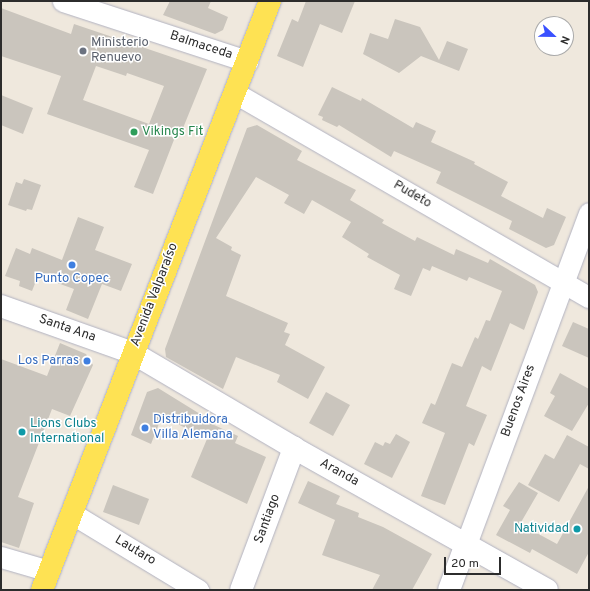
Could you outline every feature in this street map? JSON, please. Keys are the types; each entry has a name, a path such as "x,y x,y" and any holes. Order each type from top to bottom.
{"main road":[{"name":"Avenida Valparaíso","path":"45,581 132,353 270,1"}],"street":[{"name":"Balmaceda","path":"69,2 247,61"},
{"name":"Pudeto","path":"235,93 589,297"},
{"name":"Buenos Aires","path":"449,590 589,213"},
{"name":"Santa Ana","path":"1,306 132,353"},
{"name":"Aranda","path":"132,353 294,448 547,590"},
{"name":"Santiago","path":"241,590 294,448"},
{"name":"Lautaro","path":"71,513 198,590"},
{"path":"1,557 45,581"}],"building":[{"path":"170,1 211,1 208,8 228,17 223,30 215,34 163,15"},
{"path":"306,1 355,1 342,33 320,24 303,67 277,56 292,19 298,22"},
{"path":"1,8 71,34 74,24 207,69 181,133 177,132 153,194 134,187 149,150 47,114 61,76 1,56","holes":["96,66 126,76 127,73 164,86 149,124 83,100"]},
{"path":"395,19 420,27 439,60 447,41 468,49 459,71 421,56 399,73 363,54 370,33 388,39"},
{"path":"332,87 361,101 362,98 413,128 416,122 436,131 431,142 475,162 474,164 508,182 501,196 543,218 547,208 566,217 554,245 546,248 509,229 512,221 436,183 441,172 394,151 391,157 339,125 337,127 322,120 323,117 318,115"},
{"path":"1,95 33,108 23,134 1,125"},
{"path":"257,125 302,151 297,160 356,190 350,200 384,220 382,223 415,241 417,237 454,255 456,249 488,263 490,259 535,285 538,292 524,330 510,323 491,371 482,366 466,406 487,415 474,446 469,443 445,505 421,496 445,433 422,423 431,403 435,405 452,363 462,367 475,337 478,339 486,320 490,321 502,291 469,277 467,281 432,266 430,271 423,268 411,296 394,289 400,275 367,257 369,254 342,237 351,222 312,200 304,214 284,203 289,195 256,177 216,238 232,247 231,250 241,255 226,296 288,323 284,332 290,334 285,345 325,367 308,399 277,382 280,375 236,357 223,389 166,357 165,349 247,128"},
{"path":"24,179 41,185 32,210 27,209 26,211 8,205 16,182 22,184"},
{"path":"78,217 104,227 95,250 132,264 121,291 102,284 88,319 66,310 74,289 38,276 32,291 19,286 20,281 5,276 16,248 30,254 32,248 62,260"},
{"path":"573,322 589,329 589,358 562,346"},
{"path":"60,343 86,354 93,365 70,416 52,409 18,497 34,503 19,548 1,542 1,359 47,376"},
{"path":"560,373 589,389 589,403 572,431 544,416 555,396 550,393"},
{"path":"158,388 213,422 212,424 238,436 235,443 266,457 247,504 191,477 207,439 162,416 151,444 131,435 147,392"},
{"path":"326,392 350,405 333,436 309,423"},
{"path":"396,434 410,442 392,478 364,464 375,442 383,446 385,442 390,444"},
{"path":"567,435 589,447 589,469 580,464 559,502 528,485 545,454 554,459"},
{"path":"308,481 340,496 336,504 359,513 358,517 383,527 432,554 412,590 372,590 380,575 322,555 335,520 298,503"},
{"path":"519,482 538,493 520,524 557,544 589,486 589,552 577,574 532,549 530,553 496,535 510,510 503,506"},
{"path":"113,485 149,499 139,525 103,512"}],"place":[{"name":"Ministerio Renuevo","path":"83,51"},
{"name":"Vikings Fit","path":"134,132"},
{"name":"Punto Copec","path":"72,265"},
{"name":"Los Parras","path":"87,361"},
{"name":"Distribuidora Villa Alemana","path":"145,428"},
{"name":"Lions Clubs International","path":"22,432"},
{"name":"Natividad","path":"577,529"}]}
